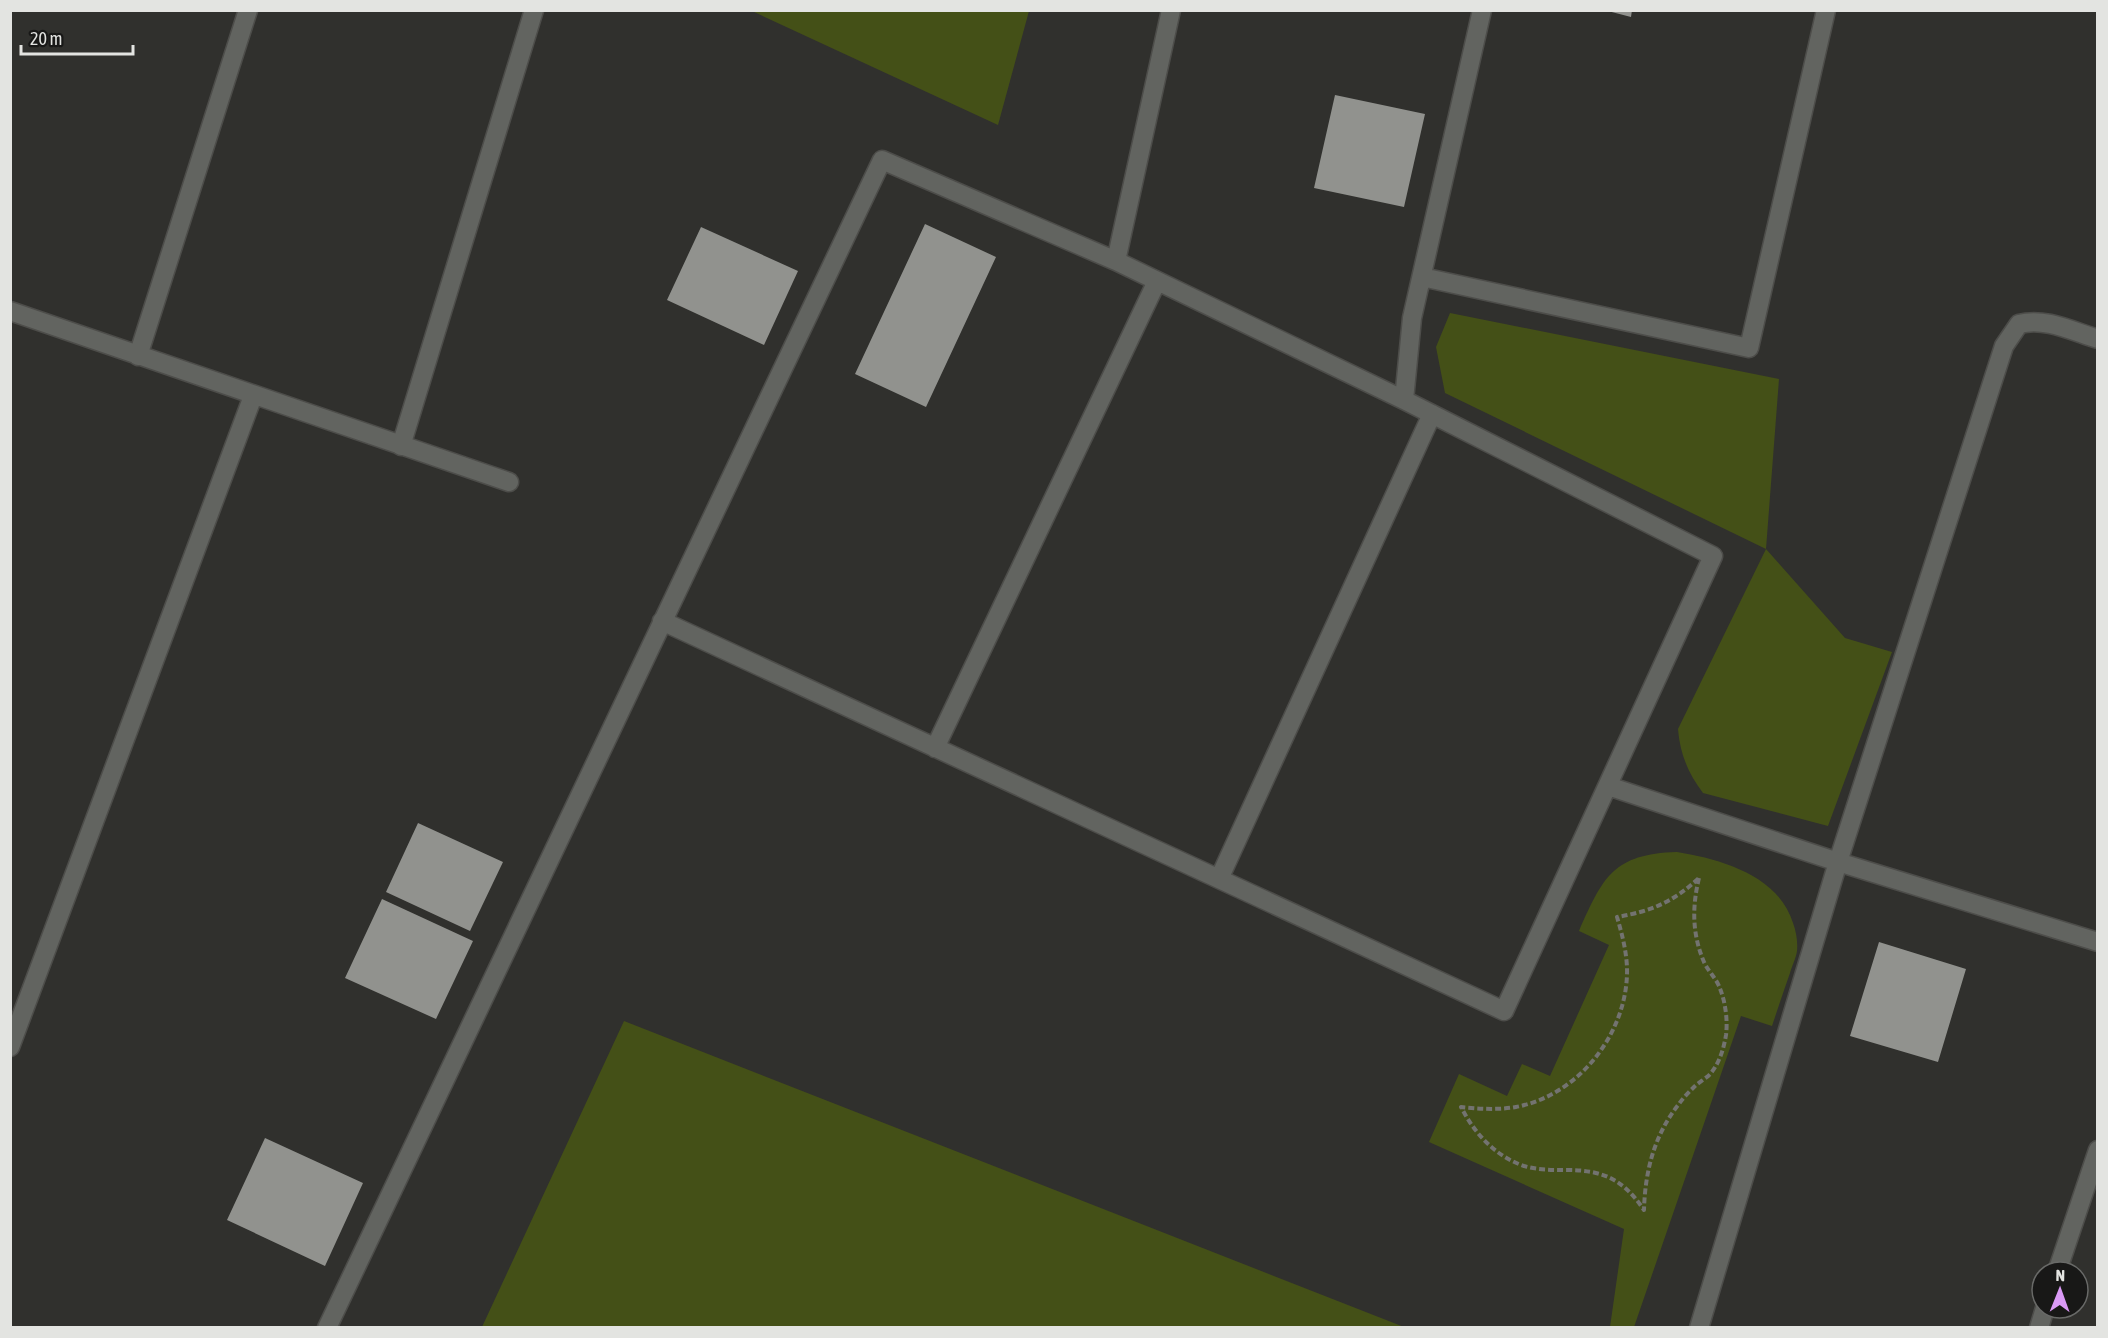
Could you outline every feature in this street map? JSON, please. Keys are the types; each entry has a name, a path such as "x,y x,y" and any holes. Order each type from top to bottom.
{"street":[{"path":"138,356 248,10"},
{"path":"401,446 534,10"},
{"path":"1116,261 1171,10"},
{"path":"1404,400 1412,318 1482,10"},
{"path":"1422,277 1749,348 1826,10"},
{"path":"327,1328 662,621 882,160 1116,261 1404,400 1713,556 1504,1011 662,621"},
{"path":"935,748 1157,281"},
{"path":"10,311 509,482"},
{"path":"1699,1328 1838,862 2004,346 2019,324 2032,320 2049,323 2097,339"},
{"path":"10,1047 253,396"},
{"path":"1219,879 1432,414"},
{"path":"1608,786 1838,862 2097,942"},
{"path":"2061,1260 2097,1150"}],"path":[{"path":"1699,878 1694,898 1693,919 1696,940 1705,963 1718,984 1726,1017 1726,1034 1721,1054 1711,1073 1678,1104 1666,1123 1649,1166 1644,1210 1624,1186 1610,1177 1590,1171 1546,1170 1524,1166 1504,1156 1486,1143 1472,1127 1461,1107 1489,1110 1518,1107 1545,1097 1569,1083 1591,1064 1606,1043 1618,1020 1625,994 1627,968 1624,942 1617,917 1641,913 1664,905 1699,878"}],"green space":[{"path":"1029,10 998,125 752,11"},
{"path":"1450,313 1779,379 1766,549 1445,393 1436,347"},
{"path":"1766,549 1845,638 1892,652 1828,826 1703,793 1689,771 1681,747 1678,729"},
{"path":"1677,852 1729,865 1762,882 1786,907 1795,929 1797,951 1772,1026 1741,1016 1634,1327 1610,1327 1624,1229 1429,1142 1459,1074 1507,1096 1522,1064 1550,1076 1609,945 1579,931 1595,896 1613,872 1624,864 1655,854"},
{"path":"624,1021 1404,1327 482,1327"}],"building":[{"path":"1604,10 1632,10 1631,17"},
{"path":"1335,95 1425,114 1404,207 1314,188"},
{"path":"925,224 996,257 926,407 855,374"},
{"path":"701,227 798,271 764,345 667,300"},
{"path":"418,823 503,862 470,931 386,892"},
{"path":"382,899 473,941 436,1019 345,978"},
{"path":"1879,942 1966,969 1938,1062 1850,1036"},
{"path":"265,1138 363,1183 325,1266 227,1220"}]}
